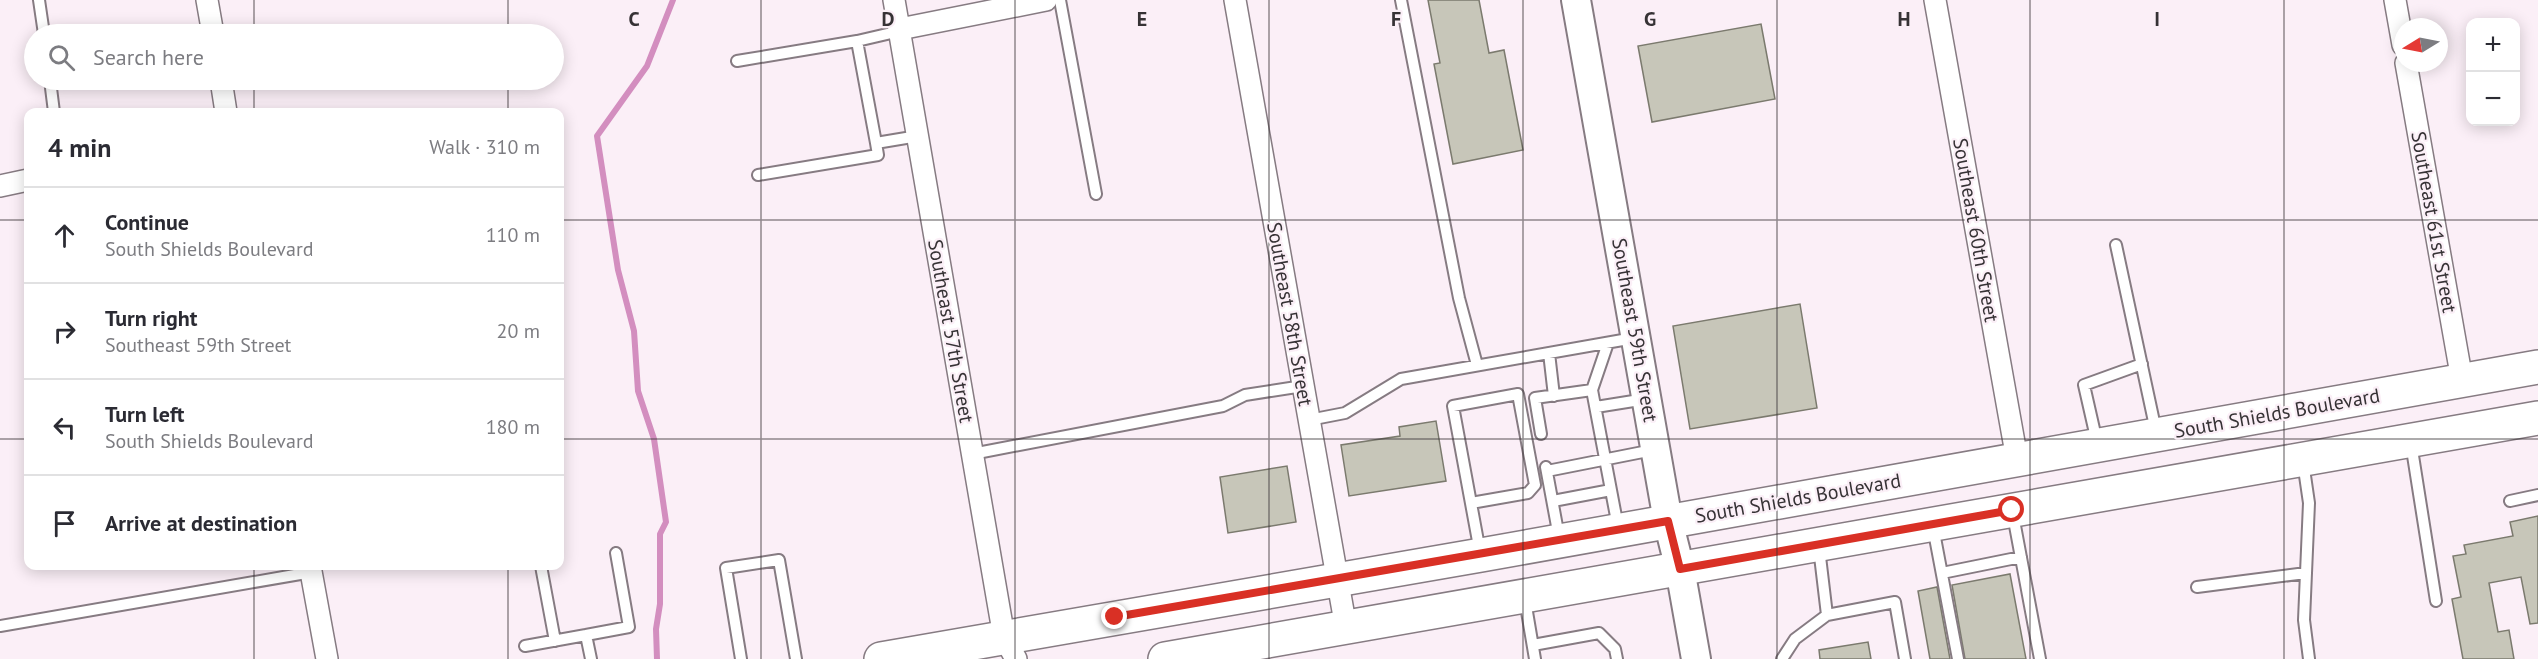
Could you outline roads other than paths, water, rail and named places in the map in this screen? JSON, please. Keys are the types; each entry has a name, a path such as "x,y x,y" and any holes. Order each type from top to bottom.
{"main road":[{"name":"Southeast 59th Street","path":"1576,0 1668,521 1680,569 1696,659"},
{"name":"South Shields Boulevard","path":"881,659 1010,648 1337,580 2538,367"},
{"path":"2294,410 2302,459"},
{"path":"1165,659 2538,418"}],"street":[{"path":"207,0 211,24"},
{"name":"Southeast 57th Street","path":"894,0 972,454 1010,648"},
{"path":"900,30 1047,0"},
{"name":"Southeast 58th Street","path":"1235,0 1346,628"},
{"name":"Southeast 60th Street","path":"1935,0 2017,459"},
{"path":"2395,0 2398,18"},
{"name":"Southeast 61st Street","path":"2408,72 2462,380"},
{"path":"223,90 225,108"},
{"path":"0,186 24,181"},
{"path":"311,570 327,659"}],"lane":[{"path":"39,0 43,24"},
{"path":"1060,0 1096,194"},
{"path":"1401,0 1458,298 1477,365"},
{"path":"737,62 857,41 900,30"},
{"path":"758,175 878,155 857,41"},
{"path":"51,90 54,108"},
{"path":"876,143 918,136"},
{"path":"2116,245 2157,434"},
{"path":"1309,420 1345,413 1401,379 1637,338"},
{"path":"1608,343 1592,390 1618,530"},
{"path":"1549,353 1554,396"},
{"path":"2097,445 2084,385 2142,364"},
{"path":"972,454 1223,406 1245,396 1303,386"},
{"path":"1541,434 1535,398 1592,390"},
{"path":"1471,503 1528,493 1535,485 1518,394 1453,406 1471,503 1481,555"},
{"path":"1596,407 1647,399"},
{"path":"2411,440 2436,600"},
{"path":"1559,540 1547,468 1606,461 1656,450"},
{"path":"2302,459 2309,503 2304,620 2308,659"},
{"path":"1553,501 1611,490"},
{"path":"2510,501 2538,495"},
{"path":"2012,510 2040,659"},
{"path":"1933,525 1958,659"},
{"path":"1818,545 1827,615"},
{"path":"525,646 629,627 616,553"},
{"path":"1942,573 2021,557"},
{"path":"741,659 726,568 780,560 796,659"},
{"path":"0,626 306,570"},
{"path":"542,570 555,640"},
{"path":"2198,587 2306,573"},
{"path":"1524,597 1535,659"},
{"path":"1782,659 1795,639 1827,615 1895,602 1905,659"},
{"path":"1533,645 1599,633 1615,648 1617,659"},
{"path":"586,635 591,659"}],"waterway":[{"path":"657,659 660,534 666,522 654,439 638,391 634,331 618,270 597,136 647,66 673,0"}]}
